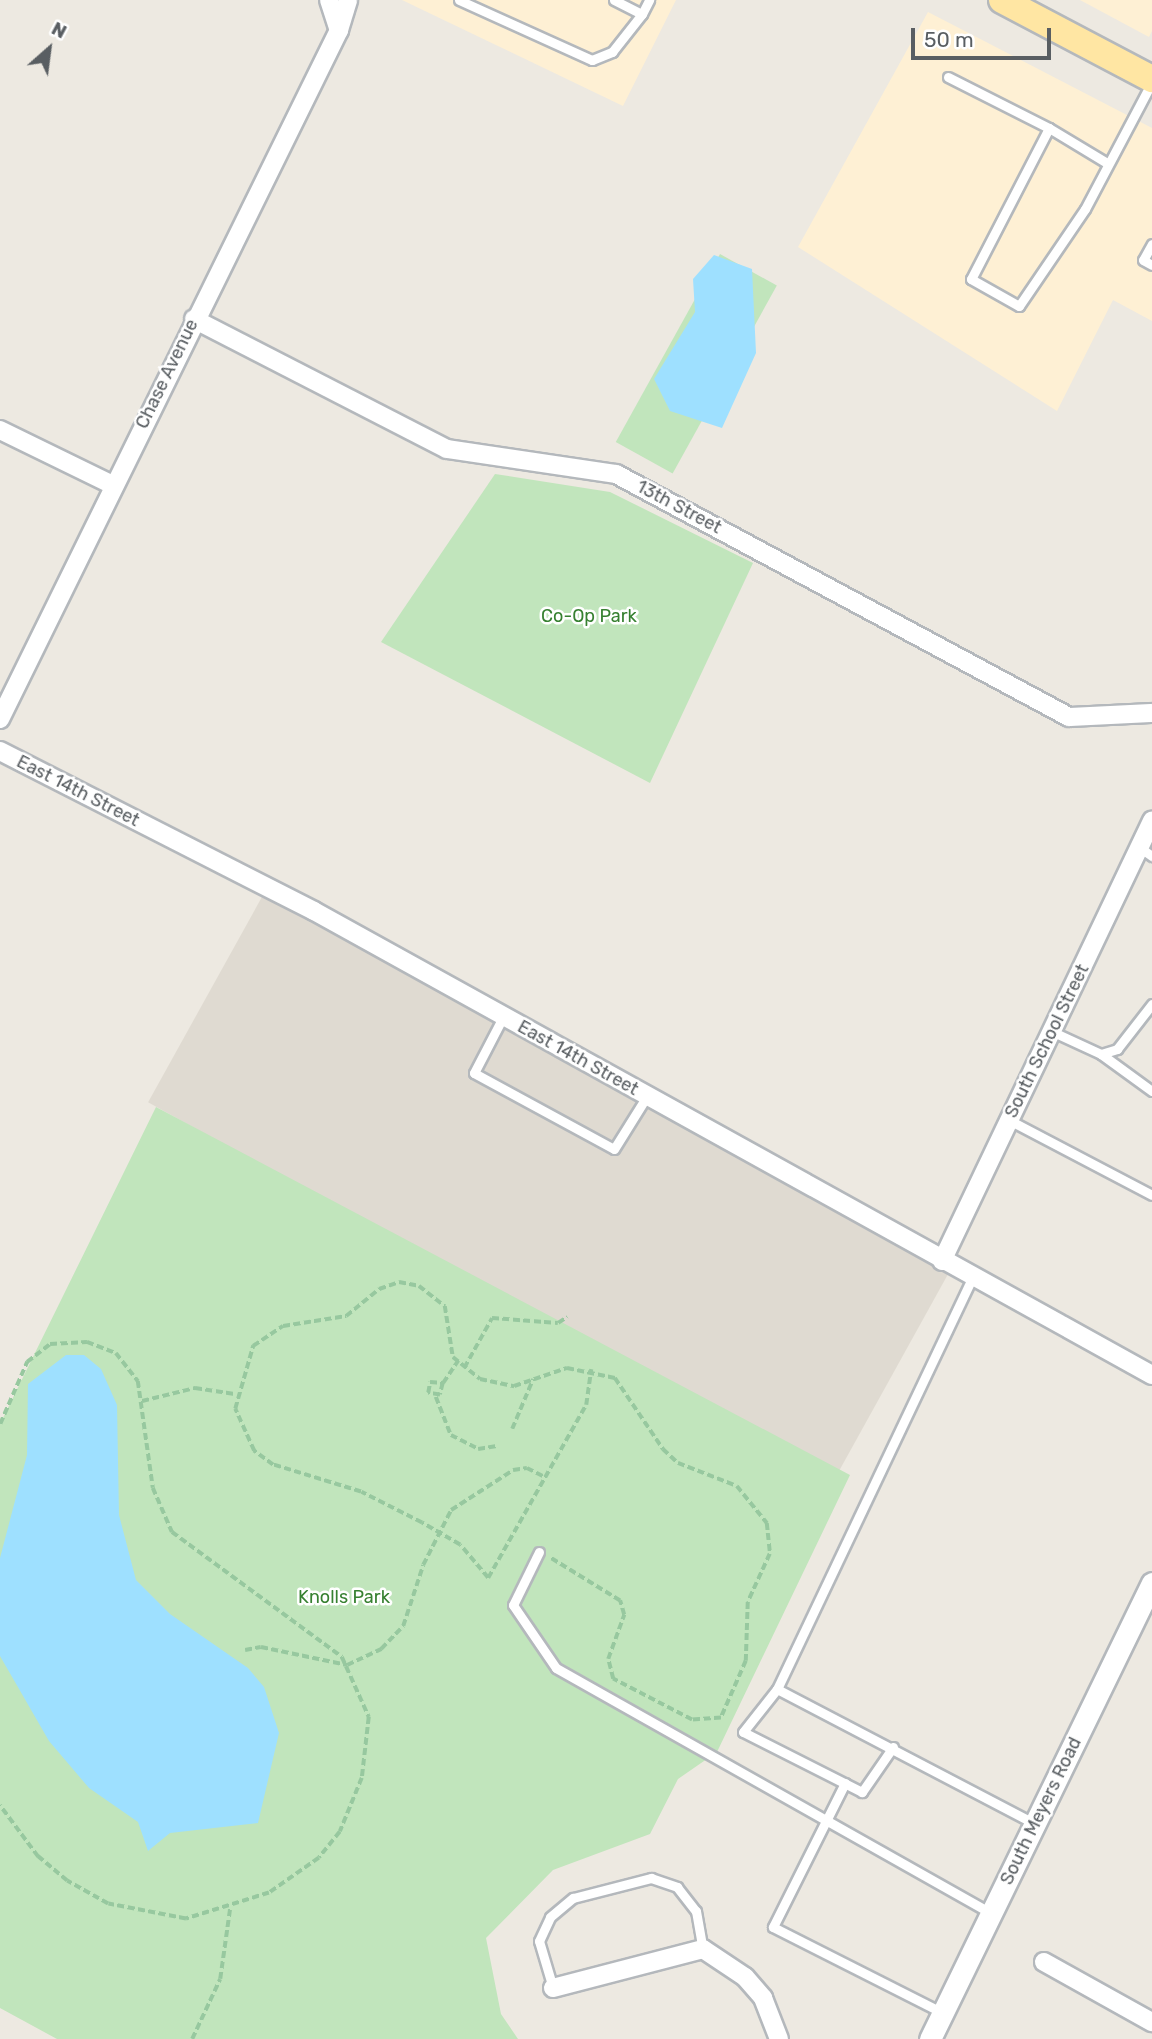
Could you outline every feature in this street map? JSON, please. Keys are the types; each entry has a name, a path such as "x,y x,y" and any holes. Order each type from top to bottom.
{"main road":[{"path":"1002,0 1152,81"}],"street":[{"path":"329,0 340,30"},
{"name":"Chase Avenue","path":"0,719 194,319 340,30 348,0"},
{"name":"13th Street","path":"194,319 447,449 616,474 1069,718 1152,713"},
{"path":"0,430 113,485"},
{"name":"East 14th Street","path":"0,751 314,911 972,1278 1152,1375"},
{"name":"South School Street","path":"942,1261 1051,1031 1146,851 1152,821"},
{"name":"South Meyers Road","path":"930,2039 1152,1583"},
{"path":"553,1988 703,1949 754,1987 779,2039"},
{"path":"1044,1962 1152,2022"}],"lane":[{"path":"458,0 592,60 612,52 642,14 649,0"},
{"path":"614,0 642,14"},
{"path":"948,77 1049,128 1107,163"},
{"path":"1049,128 971,279 1019,306 1085,209 1152,81"},
{"path":"1152,244 1143,260 1152,265"},
{"path":"1101,1054 1117,1049 1152,1004"},
{"path":"503,1017 474,1073 614,1149 646,1096"},
{"path":"1051,1031 1101,1054 1152,1091"},
{"path":"1009,1120 1152,1195"},
{"path":"893,1747 862,1791 743,1732 776,1689 972,1278"},
{"path":"539,1552 513,1605 555,1668 991,1914"},
{"path":"776,1689 893,1747 1035,1824"},
{"path":"845,1783 773,1927 943,2013"},
{"path":"553,1988 539,1941 550,1917 586,1895 651,1878 677,1887 696,1911 703,1949"}],"path":[{"path":"539,1552 620,1601 624,1615 608,1659 613,1679 692,1720 720,1718 746,1661 748,1602 770,1554 767,1523 737,1486 678,1463 615,1378 591,1369 567,1368 533,1378 494,1383 464,1368 458,1361 445,1306 419,1286 400,1282 379,1289 346,1316 272,1331 248,1353 235,1394 247,1441 273,1465 361,1492 438,1532 460,1545 488,1578 586,1405 591,1369"},
{"path":"464,1368 492,1318 558,1323 567,1317"},
{"path":"0,1424 27,1362 67,1340 116,1353 138,1381 153,1488 172,1532 261,1593 347,1665 369,1717 368,1746 340,1832 303,1873 230,1909 167,1919 108,1904 38,1857 0,1806"},
{"path":"436,1397 458,1361"},
{"path":"512,1429 533,1378"},
{"path":"443,1383 427,1388 436,1397 452,1435 478,1449 497,1446"},
{"path":"141,1402 195,1388 235,1394"},
{"path":"245,1650 261,1647 347,1665 397,1635 438,1532 451,1510 513,1470 527,1468 545,1477"},
{"path":"192,2039 220,1979 230,1909"}],"shaded area":[{"path":"402,0 676,0 623,106"},
{"path":"1080,0 1152,0 1152,31 1149,37"},
{"path":"928,12 1152,128 1152,321 1113,300 1057,411 798,247"},
{"path":"263,895 948,1275 833,1482 148,1102"}],"green space":[{"path":"720,254 777,286 673,474 616,442"},
{"name":"Co-Op Park","path":"495,474 610,492 753,563 650,783 381,642"},
{"name":"Knolls Park","path":"156,1107 850,1475 717,1752 678,1779 650,1834 553,1870 486,1938 501,2014 518,2039 57,2039 0,2008 0,1424"}],"water":[{"path":"714,255 752,269 756,353 722,428 670,411 654,379 695,312 693,279"},
{"path":"66,1355 84,1355 101,1369 117,1405 119,1515 136,1580 170,1614 248,1668 264,1687 279,1733 258,1823 170,1833 148,1851 138,1822 89,1788 49,1741 0,1656 0,1558 27,1455 28,1384"}]}
